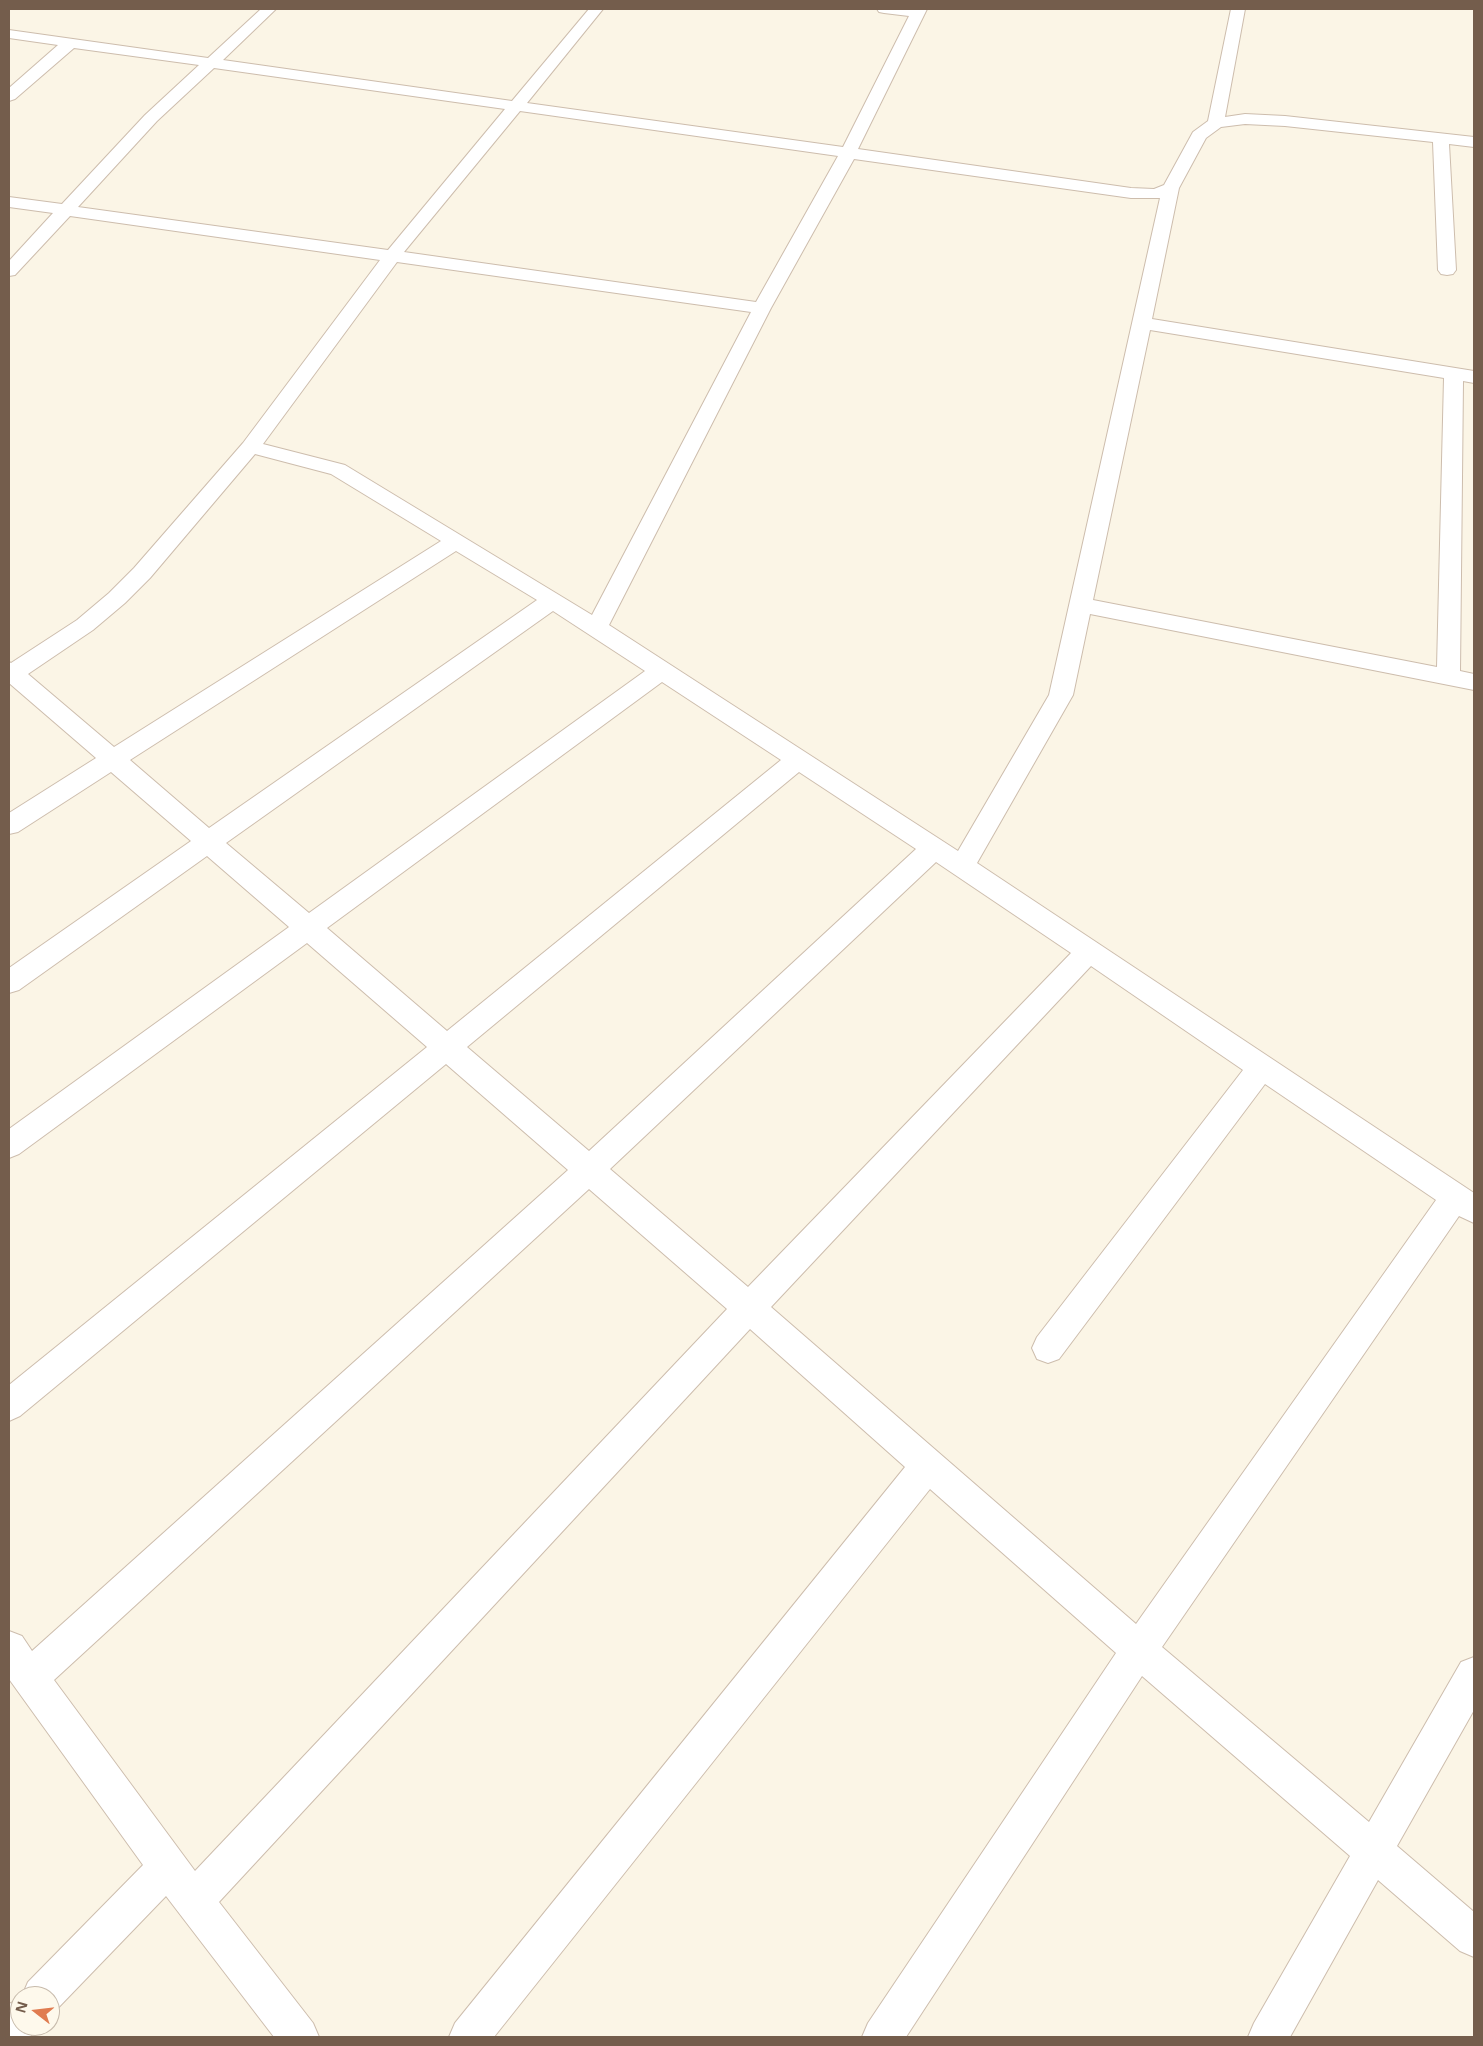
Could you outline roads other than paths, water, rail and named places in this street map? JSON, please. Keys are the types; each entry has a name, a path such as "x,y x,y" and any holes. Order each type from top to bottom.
{"street":[{"path":"9,271 151,118 269,9"},
{"path":"596,9 392,255 250,447 142,573 118,598 85,625 10,673 749,1308 1139,1650 1474,1936"},
{"path":"596,628 762,308 848,154 919,11 884,9"},
{"path":"1216,123 1238,9"},
{"path":"9,34 210,64 1131,193 1156,194 1171,188"},
{"path":"9,96 70,43"},
{"path":"962,866 1061,695 1171,188 1198,136 1216,123 1244,119 1285,121 1474,142"},
{"path":"1441,138 1448,270"},
{"path":"9,202 762,308"},
{"path":"1141,323 1464,375 1448,677"},
{"path":"250,447 338,469 553,600 962,866 1465,1203 1139,1650 882,2037"},
{"path":"9,825 456,541"},
{"path":"9,982 553,600"},
{"path":"1080,605 1474,682"},
{"path":"9,1145 662,670"},
{"path":"9,1405 799,759"},
{"path":"299,2037 168,1867 15,1660 589,1170 934,848"},
{"path":"194,1901 749,1308 1089,951"},
{"path":"1048,1348 1262,1067"},
{"path":"469,2037 928,1466"},
{"path":"1268,2037 1474,1675"},
{"path":"52,1986 168,1867"}]}
